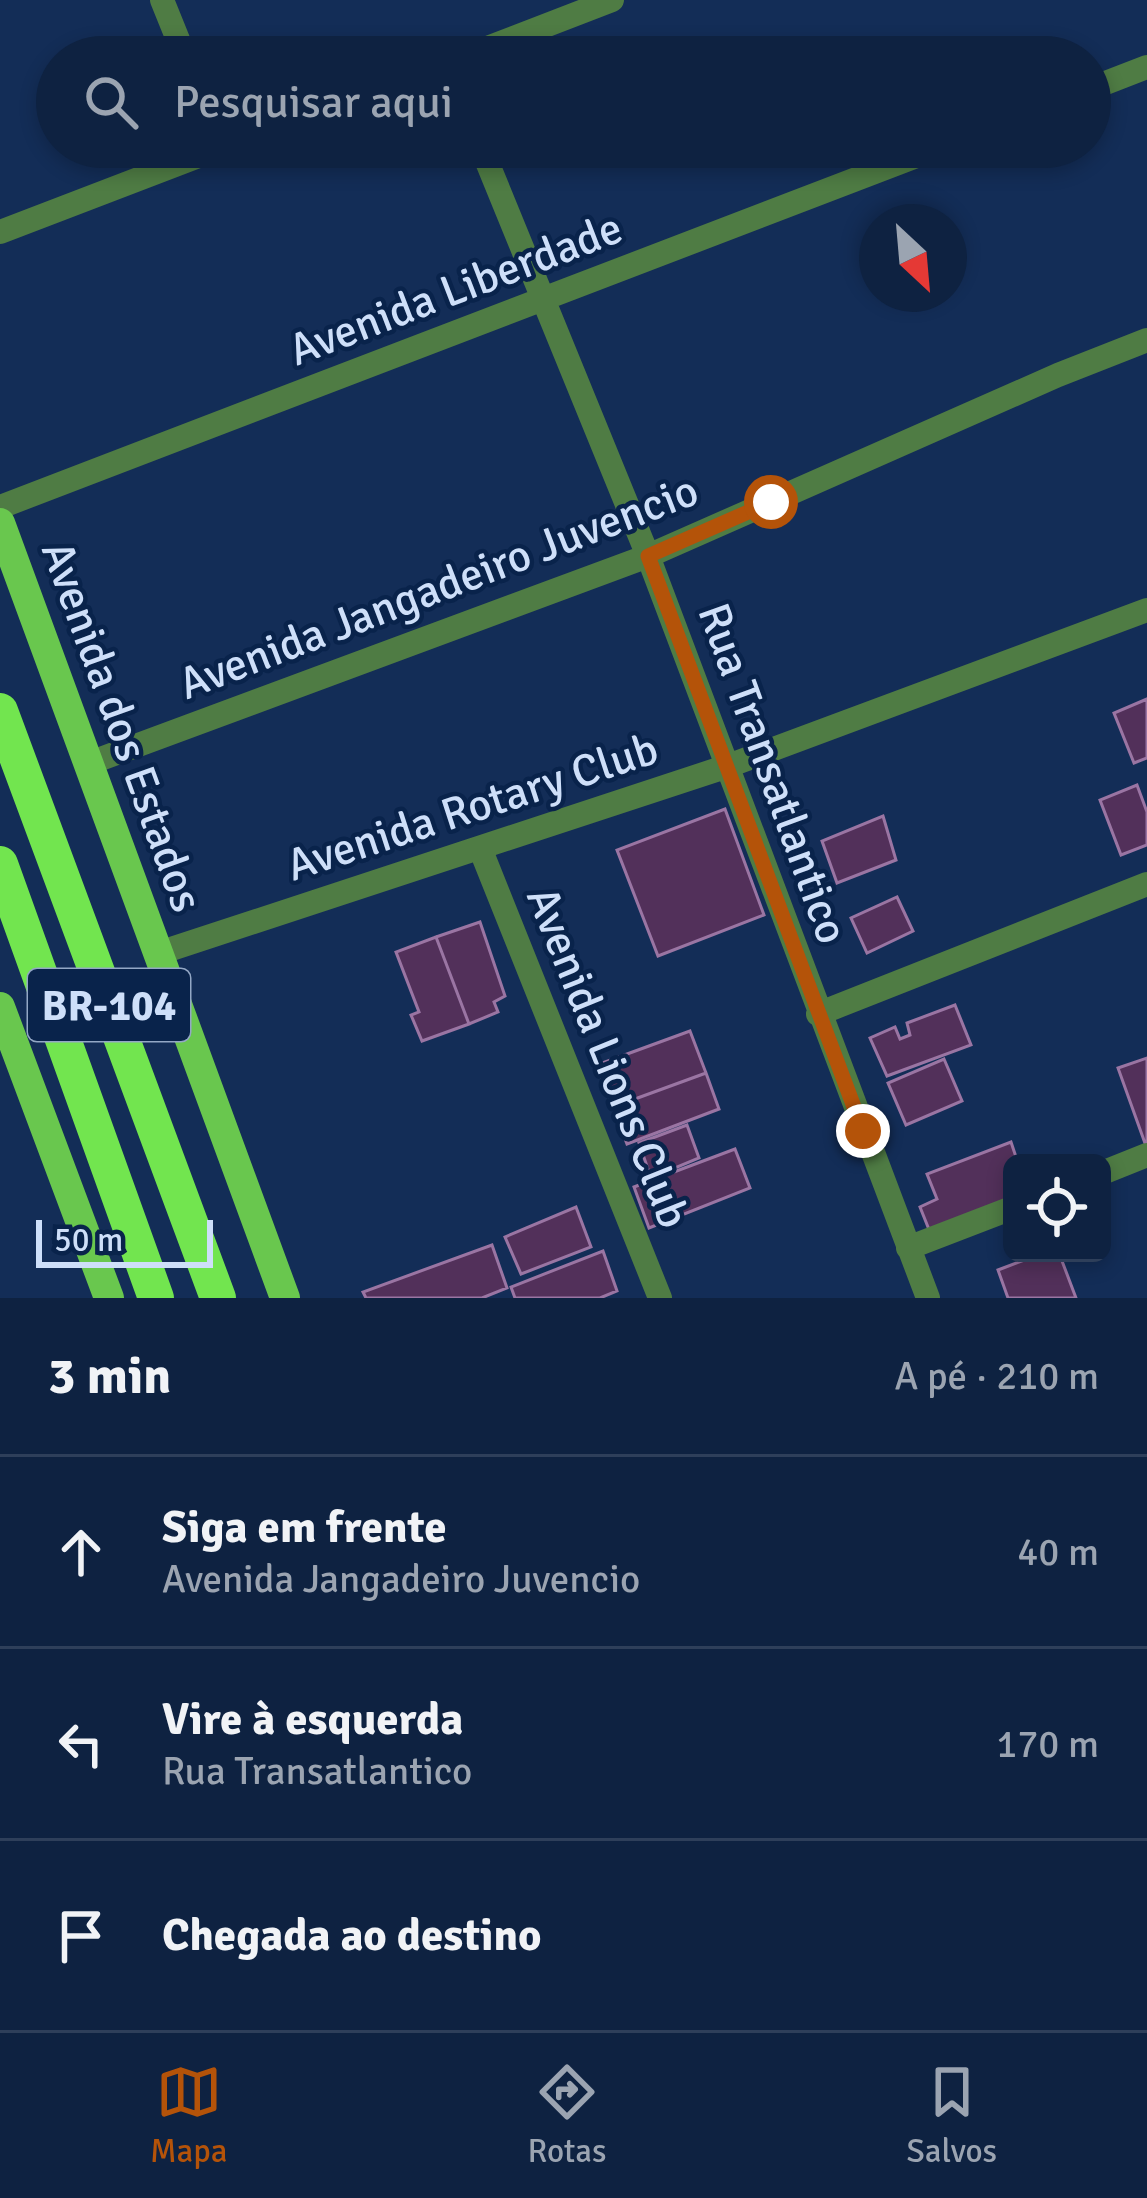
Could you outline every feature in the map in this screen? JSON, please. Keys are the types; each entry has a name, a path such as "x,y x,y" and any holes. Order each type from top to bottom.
{"highway":[{"name":"BR-104","path":"0,711 218,1298"},
{"name":"BR-104","path":"0,864 156,1298"}],"main road":[{"name":"Avenida dos Estados","path":"0,523 285,1298"},
{"path":"0,1007 109,1298"}],"street":[{"path":"162,0 177,36"},
{"path":"516,36 600,2"},
{"path":"1111,81 1147,67"},
{"path":"0,232 166,168"},
{"name":"Rua Transatlantico","path":"490,168 648,556 928,1298"},
{"name":"Avenida Liberdade","path":"0,508 885,168"},
{"name":"Avenida Jangadeiro Juvencio","path":"87,764 648,556 1147,340"},
{"name":"Avenida Rotary Club","path":"159,953 728,766 1147,610"},
{"name":"Avenida Lions Club","path":"480,848 660,1298"},
{"path":"818,1014 1147,884"},
{"path":"1111,1169 1147,1155"},
{"path":"908,1248 1003,1211"}],"building":[{"path":"1147,699 1147,758 1134,763 1114,713"},
{"path":"1137,785 1147,812 1147,845 1121,855 1100,800"},
{"path":"725,809 764,915 658,956 617,850"},
{"path":"883,816 896,860 837,883 822,841"},
{"path":"897,897 913,931 867,953 851,918"},
{"path":"480,922 505,996 494,1002 498,1012 469,1024 436,937"},
{"path":"436,937 469,1024 422,1041 411,1015 419,1012 396,952"},
{"path":"955,1005 971,1045 887,1076 870,1038 895,1027 900,1039 910,1035 907,1023"},
{"path":"690,1031 706,1073 613,1107 597,1065"},
{"path":"1147,1058 1147,1146 1146,1146 1118,1068"},
{"path":"944,1059 962,1101 906,1125 888,1083"},
{"path":"706,1073 719,1109 627,1144 613,1107"},
{"path":"687,1125 699,1158 651,1178 639,1143"},
{"path":"1011,1142 1015,1154 1003,1154 1003,1204 930,1232 920,1207 937,1199 927,1174"},
{"path":"735,1149 750,1188 649,1228 634,1187"},
{"path":"576,1207 591,1247 521,1274 505,1237"},
{"path":"492,1245 507,1288 482,1298 366,1298 363,1292"},
{"path":"603,1251 617,1291 600,1298 515,1298 511,1287"},
{"path":"1019,1262 1062,1262 1076,1298 1008,1298 998,1270"}],"route":[{"path":"771,502 648,556 863,1131"}]}
